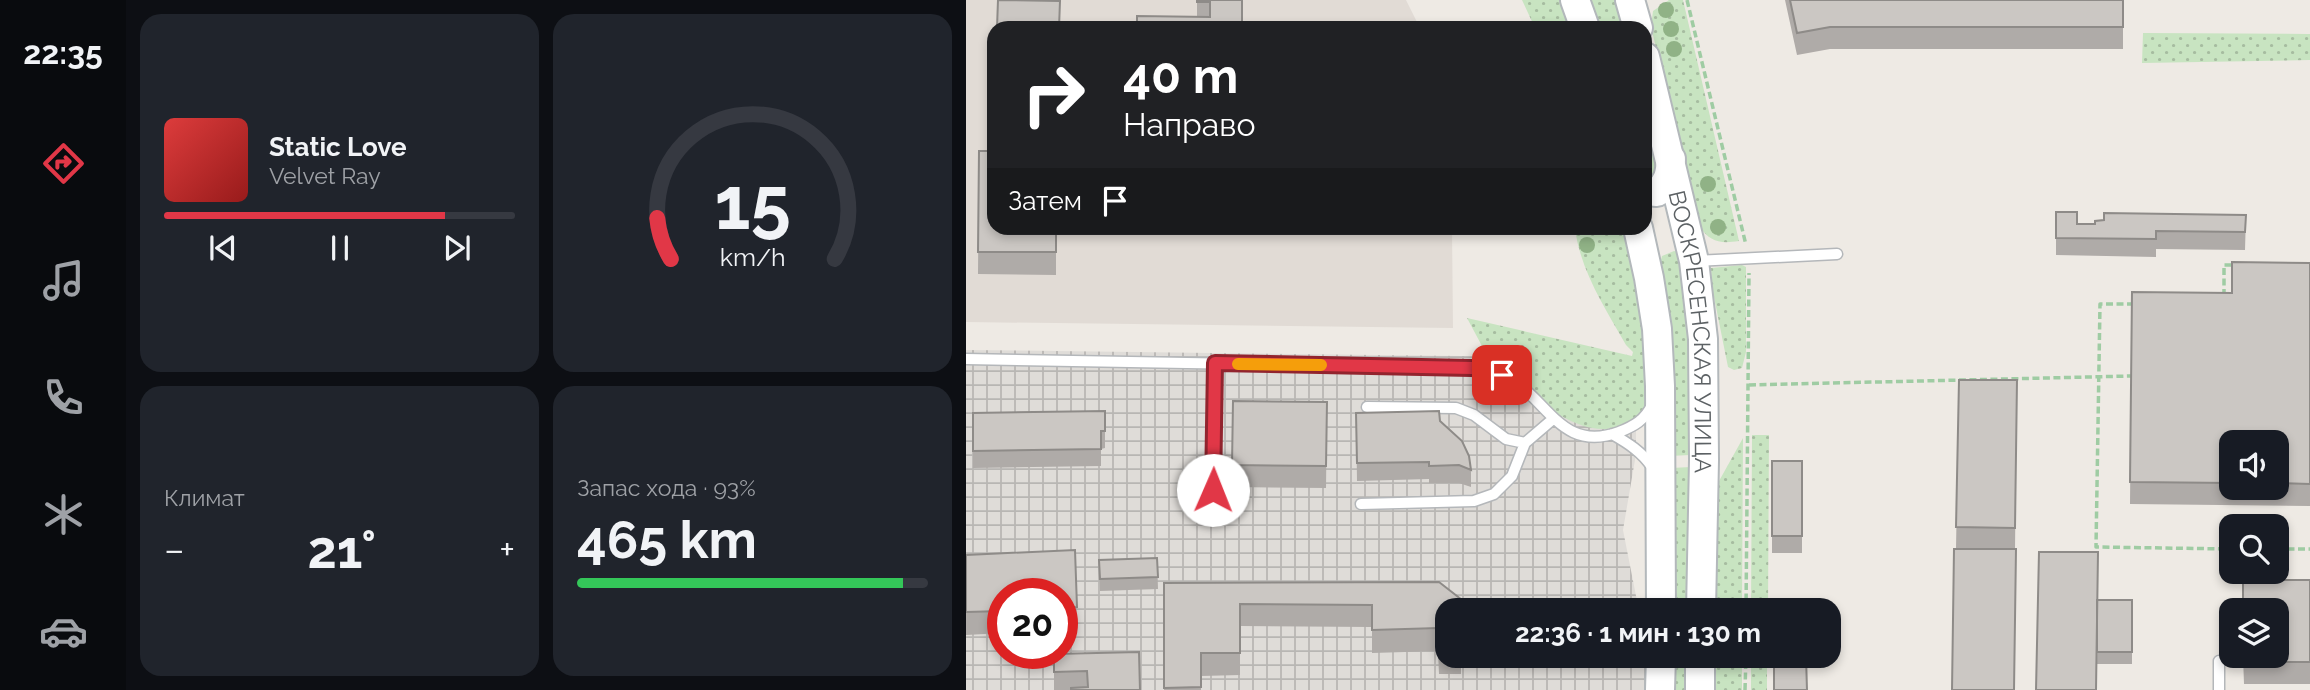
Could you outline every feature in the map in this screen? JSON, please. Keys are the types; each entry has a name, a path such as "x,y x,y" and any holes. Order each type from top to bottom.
{"main road":[{"path":"1574,0 1582,21"},
{"path":"1630,0 1635,21"},
{"name":"ВОСКРЕСЕНСКАЯ УЛИЦА","path":"1652,84 1694,261 1703,339 1701,598"},
{"path":"1652,192 1657,192 1664,187 1670,178 1671,159"},
{"name":"ВОСКРЕСЕНСКАЯ УЛИЦА","path":"1640,235 1657,329 1660,386 1661,598"},
{"path":"1649,278 1650,257 1656,246 1664,241 1673,239 1681,242 1694,261"},
{"path":"1660,690 1661,668"},
{"path":"1700,668 1700,690"}],"lane":[{"path":"1694,261 1837,254"},
{"path":"966,359 1490,370 1514,382 1566,429 1591,436 1612,434 1643,419 1651,409 1660,386"},
{"path":"1213,490 1215,363"},
{"path":"1367,407 1456,408 1474,415 1506,439 1525,443"},
{"path":"1361,505 1474,501 1494,494 1512,476 1525,443 1553,419"},
{"path":"1612,434 1646,458 1661,480"},
{"path":"2219,668 2219,690"}],"path":[{"path":"1687,0 1749,258 1746,598"},
{"path":"2224,304 2224,265 2236,265"},
{"path":"2141,304 2100,304 2096,547 2219,549"},
{"path":"1749,385 2132,376"},
{"path":"2289,549 2310,549"},
{"path":"1745,690 1746,668"}],"shaded area":[{"path":"966,0 1406,0 1416,21 987,21 987,235 1452,235 1453,328 966,322"},
{"path":"966,350 1636,358 1636,454 1623,530 1636,598 1435,598 1435,668 1646,668 1646,690 966,690"}],"green space":[{"path":"1522,0 1559,0 1567,21 1532,21"},
{"path":"1584,0 1617,0 1624,21 1592,21"},
{"path":"1669,0 1683,0 1739,241 1716,241 1707,236 1699,226 1652,31 1653,11"},
{"path":"2143,33 2310,34 2310,60 2142,63"},
{"path":"1652,124 1662,162 1656,178 1652,178"},
{"path":"1576,235 1626,235 1641,312 1649,376 1647,401 1642,411 1632,420 1611,428 1593,428 1575,423 1540,401 1490,361 1467,318 1632,356 1633,352 1626,345 1588,274"},
{"path":"1678,252 1689,306 1690,455 1670,456 1659,268 1662,256"},
{"path":"1742,265 1746,267 1746,352 1742,368 1734,370 1728,367 1712,287 1711,268"},
{"path":"1752,435 1769,435 1768,598 1751,598"},
{"path":"1743,438 1742,598 1714,598 1714,490"},
{"path":"1691,467 1690,598 1670,598 1671,468"},
{"path":"1670,668 1689,668 1689,690 1670,690"},
{"path":"1713,668 1742,668 1742,690 1713,690"},
{"path":"1751,668 1767,668 1767,690 1751,690"}],"building":[{"path":"998,0 1060,1 1059,21 997,21"},
{"path":"1242,0 1242,21 1137,21 1137,16 1210,17 1210,2 1197,2"},
{"path":"1790,0 2123,0 2123,27 1830,27 1797,33"},
{"path":"979,151 987,151 987,235 1056,235 1056,252 978,252"},
{"path":"2056,212 2077,212 2077,224 2095,224 2095,221 2104,220 2104,213 2246,215 2245,232 2156,231 2156,239 2056,238"},
{"path":"2232,262 2310,263 2310,484 2289,483 2289,430 2219,430 2219,483 2130,482 2132,292 2232,293"},
{"path":"1959,380 2017,380 2015,528 1956,527"},
{"path":"1233,401 1327,402 1326,466 1232,465"},
{"path":"1105,411 1101,449 973,451 973,413"},
{"path":"1439,411 1440,421 1462,441 1469,456 1471,470 1459,465 1429,466 1429,462 1357,463 1356,413"},
{"path":"1772,461 1802,461 1802,536 1772,536"},
{"path":"1954,549 2016,549 2014,690 1952,690"},
{"path":"1075,550 1076,578 987,578 987,611 966,612 966,555"},
{"path":"2039,552 2098,552 2096,690 2036,690"},
{"path":"1157,558 1158,577 1100,579 1099,560"},
{"path":"2289,580 2310,580 2310,662 2289,662 2289,598 2243,598 2243,584 2289,584"},
{"path":"1439,582 1459,598 1435,598 1435,628 1372,630 1372,605 1240,604 1240,653 1201,653 1201,687 1164,688 1164,583"},
{"path":"2097,600 2132,600 2132,652 2097,652"},
{"path":"1139,652 1140,690 1071,690 1088,687 1087,671 1054,672 1054,669 1078,669 1078,653"},
{"path":"1774,668 1806,668 1807,690 1774,690"}],"slow traffic":[{"path":"1238,364 1321,365"}],"route":[{"path":"1213,490 1215,363 1472,368 1490,370 1502,375"}]}
